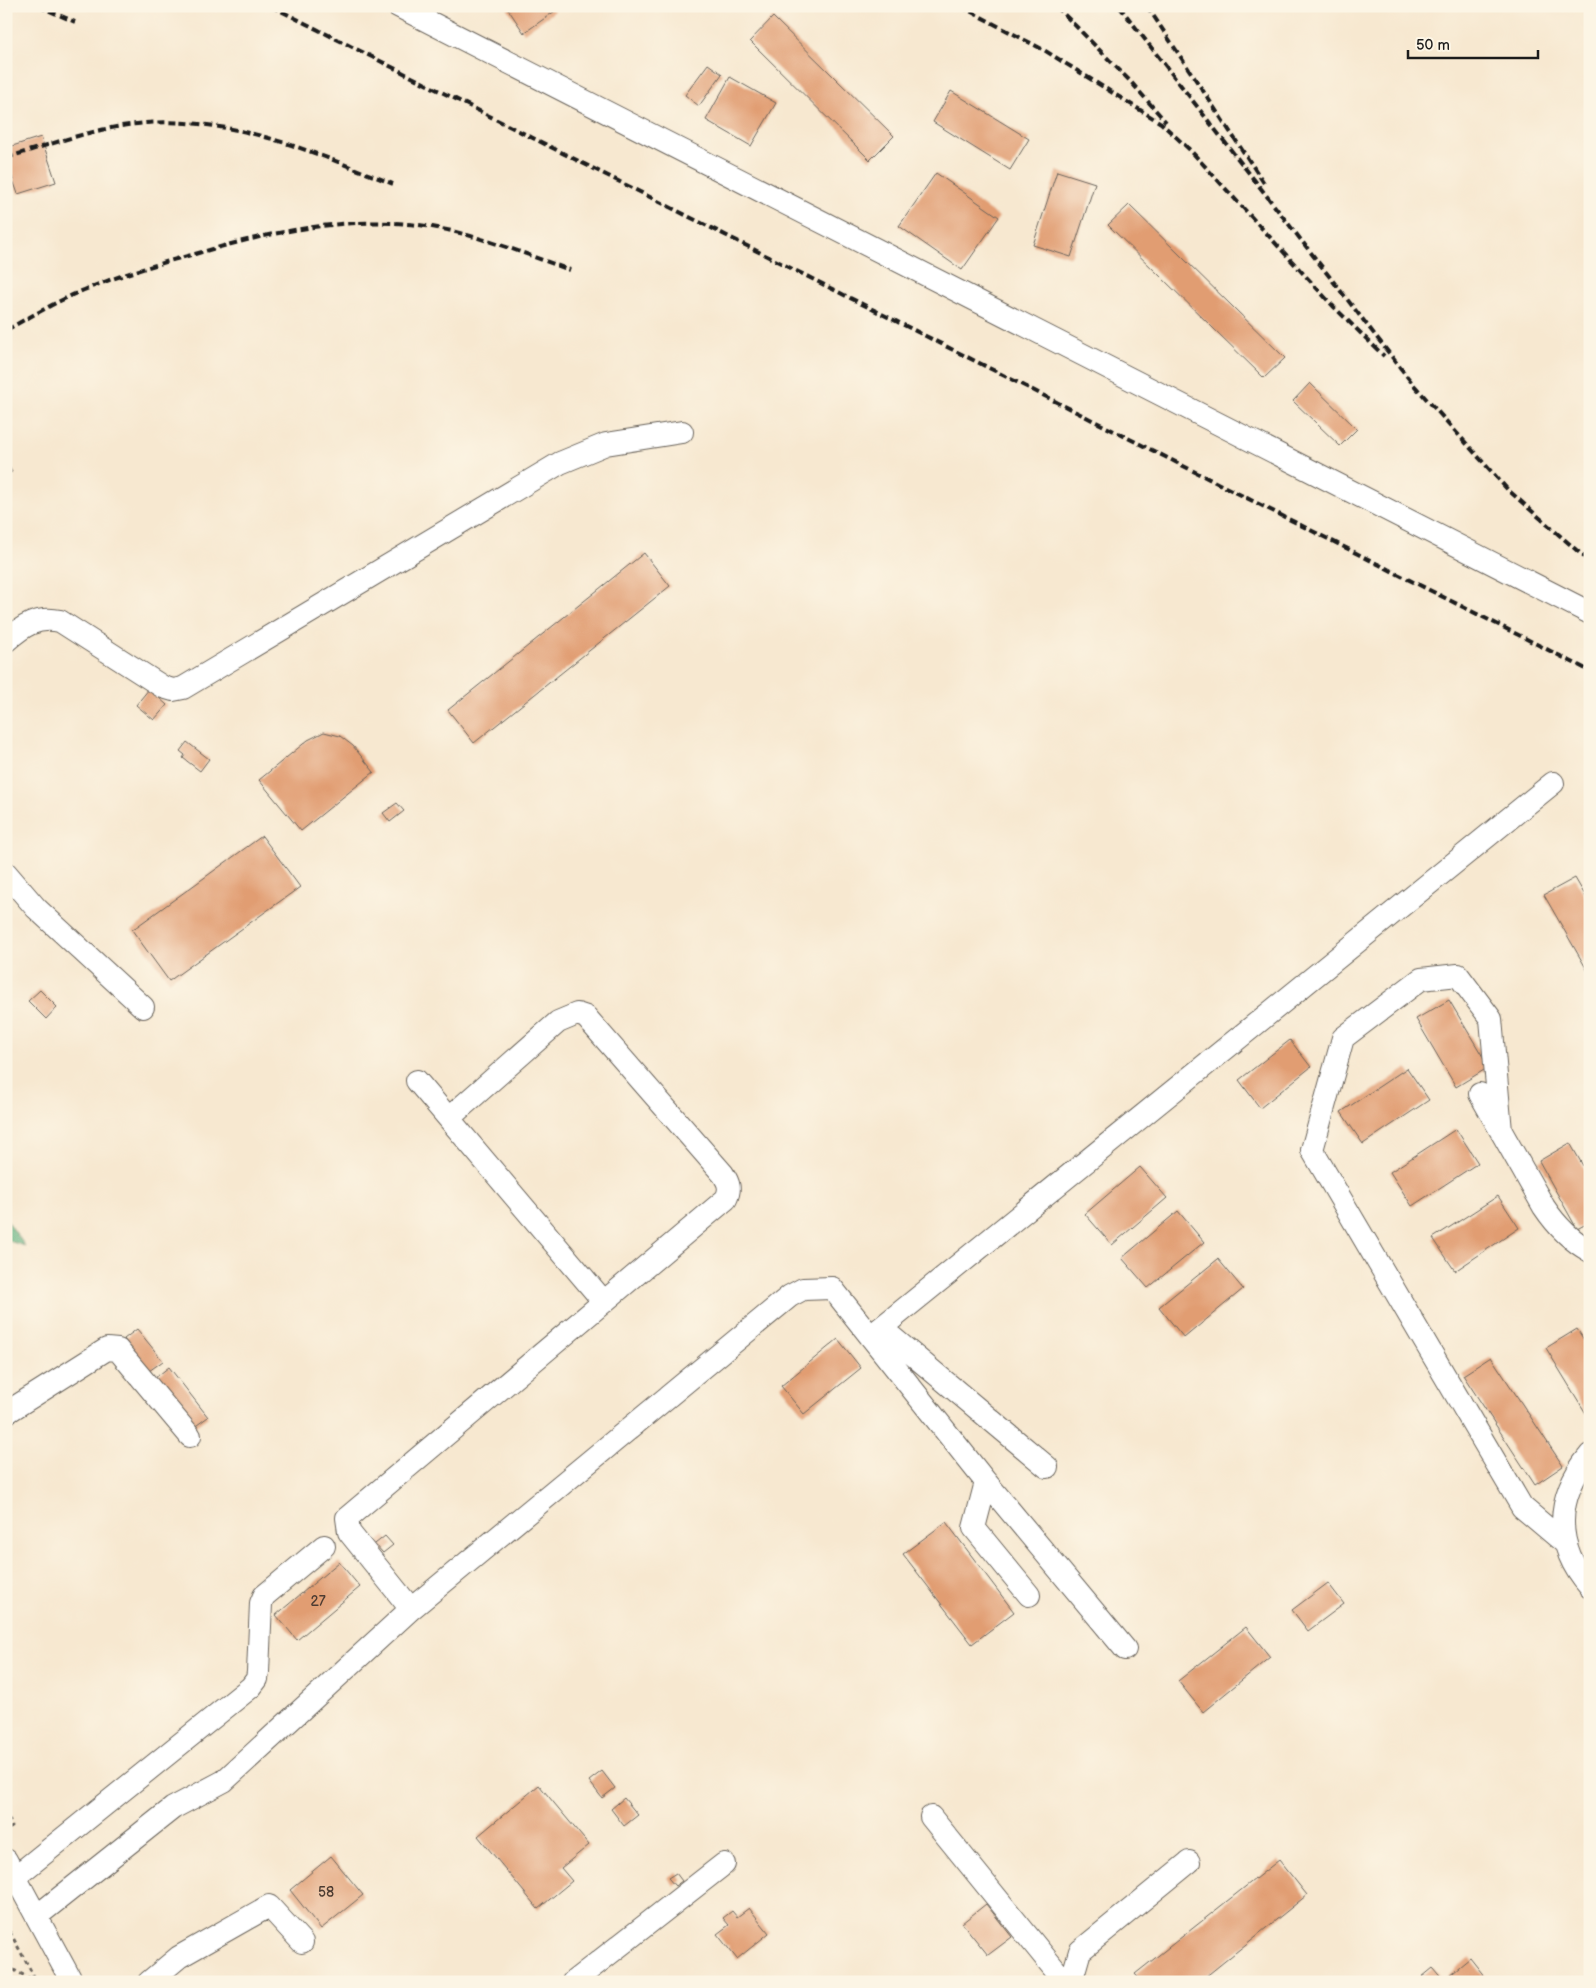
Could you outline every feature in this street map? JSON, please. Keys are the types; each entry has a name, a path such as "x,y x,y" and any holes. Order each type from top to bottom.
{"street":[{"path":"398,6 1590,613"},
{"path":"6,641 33,621 47,618 60,621 163,687 173,690 184,688 560,463 606,444 682,432"},
{"path":"876,1332 1553,783"},
{"path":"6,873 36,908 143,1007"},
{"path":"1501,1131 1491,1019 1458,975 1421,979 1343,1038 1312,1150 1522,1507 1566,1544"},
{"path":"411,1609 349,1532 347,1518 726,1199 730,1192 729,1184 723,1174 586,1017 577,1014 558,1022 449,1118"},
{"path":"417,1081 604,1302"},
{"path":"1480,1094 1555,1223 1590,1251"},
{"path":"37,1916 173,1808 224,1781 411,1609 790,1296 803,1289 832,1288 876,1332 1046,1467"},
{"path":"876,1332 986,1482 1125,1649"},
{"path":"6,1413 107,1349 113,1349 118,1350 190,1436"},
{"path":"1590,1455 1572,1478 1565,1498 1562,1519 1566,1544 1574,1564 1590,1588"},
{"path":"986,1482 974,1528 1029,1595"},
{"path":"72,1982 11,1868 251,1686 257,1679 264,1596 324,1546"},
{"path":"931,1817 1065,1982"},
{"path":"1071,1982 1080,1951 1189,1862"},
{"path":"573,1982 724,1864"},
{"path":"149,1982 179,1957 269,1906 302,1942"}],"path":[{"path":"6,1811 12,1827 6,1830"},
{"path":"6,1925 37,1982"},
{"path":"6,1966 37,1982"}],"green space":[{"path":"6,1219 25,1246 6,1240"}],"building":[{"path":"506,6 551,6 555,11 524,33"},
{"path":"773,17 894,136 870,160 750,41"},
{"path":"708,64 722,74 699,106 685,95"},
{"path":"730,77 776,103 751,146 706,120"},
{"path":"951,91 1029,139 1010,170 933,122"},
{"path":"41,137 56,182 18,194 6,160 6,148"},
{"path":"1057,171 1095,183 1071,257 1033,245"},
{"path":"936,173 999,217 962,270 899,226"},
{"path":"1129,205 1285,358 1264,378 1108,225"},
{"path":"1310,383 1357,429 1340,446 1293,401"},
{"path":"6,461 12,472 6,475"},
{"path":"644,553 670,586 474,743 448,710"},
{"path":"149,689 167,705 154,720 136,705"},
{"path":"324,732 340,736 353,746 374,772 301,831 259,780 308,740"},
{"path":"187,742 209,759 200,771 183,758 185,755 180,751"},
{"path":"397,803 404,811 390,822 383,813"},
{"path":"262,836 300,887 169,981 132,930"},
{"path":"1575,878 1590,904 1590,975 1544,895"},
{"path":"40,990 57,1007 46,1019 28,1001"},
{"path":"1449,1000 1489,1067 1456,1087 1416,1019"},
{"path":"1290,1040 1311,1067 1260,1108 1239,1080"},
{"path":"1407,1068 1429,1100 1363,1144 1341,1112"},
{"path":"1456,1129 1478,1163 1412,1206 1390,1172"},
{"path":"1570,1143 1590,1178 1590,1222 1577,1229 1539,1161"},
{"path":"1140,1167 1167,1198 1112,1245 1085,1214"},
{"path":"1498,1196 1519,1228 1455,1271 1433,1238"},
{"path":"1178,1211 1204,1242 1148,1288 1122,1258"},
{"path":"1218,1259 1243,1289 1184,1338 1159,1307"},
{"path":"137,1329 163,1361 149,1371 124,1339"},
{"path":"1577,1329 1590,1349 1590,1420 1546,1348"},
{"path":"838,1339 861,1368 804,1414 781,1386"},
{"path":"1491,1357 1563,1466 1535,1485 1463,1375"},
{"path":"169,1367 208,1417 193,1428 155,1378"},
{"path":"946,1522 1014,1612 972,1644 903,1554"},
{"path":"385,1536 393,1545 383,1553 375,1544"},
{"path":"339,1562 360,1587 297,1640 276,1615"},
{"path":"1328,1583 1344,1604 1308,1631 1292,1610"},
{"path":"1246,1627 1270,1657 1203,1712 1178,1681"},
{"path":"602,1771 615,1788 602,1798 589,1781"},
{"path":"539,1785 589,1845 561,1868 572,1881 538,1909 478,1836"},
{"path":"624,1798 638,1815 624,1826 611,1809"},
{"path":"331,1856 363,1895 321,1929 290,1890"},
{"path":"1279,1860 1307,1895 1199,1982 1142,1982 1135,1974"},
{"path":"676,1873 682,1881 675,1886 668,1878"},
{"path":"986,1904 1012,1937 988,1955 962,1923"},
{"path":"749,1908 769,1933 737,1959 717,1934 729,1925 723,1918 732,1911 737,1917"},
{"path":"1470,1958 1489,1982 1426,1982 1422,1977 1433,1968 1443,1980"}],"railway":[{"path":"38,6 75,22"},
{"path":"271,6 1590,671"},
{"path":"960,6 1044,50 1161,123 1191,151 1333,306 1384,356"},
{"path":"1056,6 1131,82 1166,122"},
{"path":"1119,6 1413,384 1508,490 1590,562"},
{"path":"1147,6 1264,183"},
{"path":"6,158 75,137 128,125 146,123 211,125 273,139 393,184"},
{"path":"6,330 74,294 139,270 252,239 338,224 397,223 445,229 499,245 570,270"}]}
